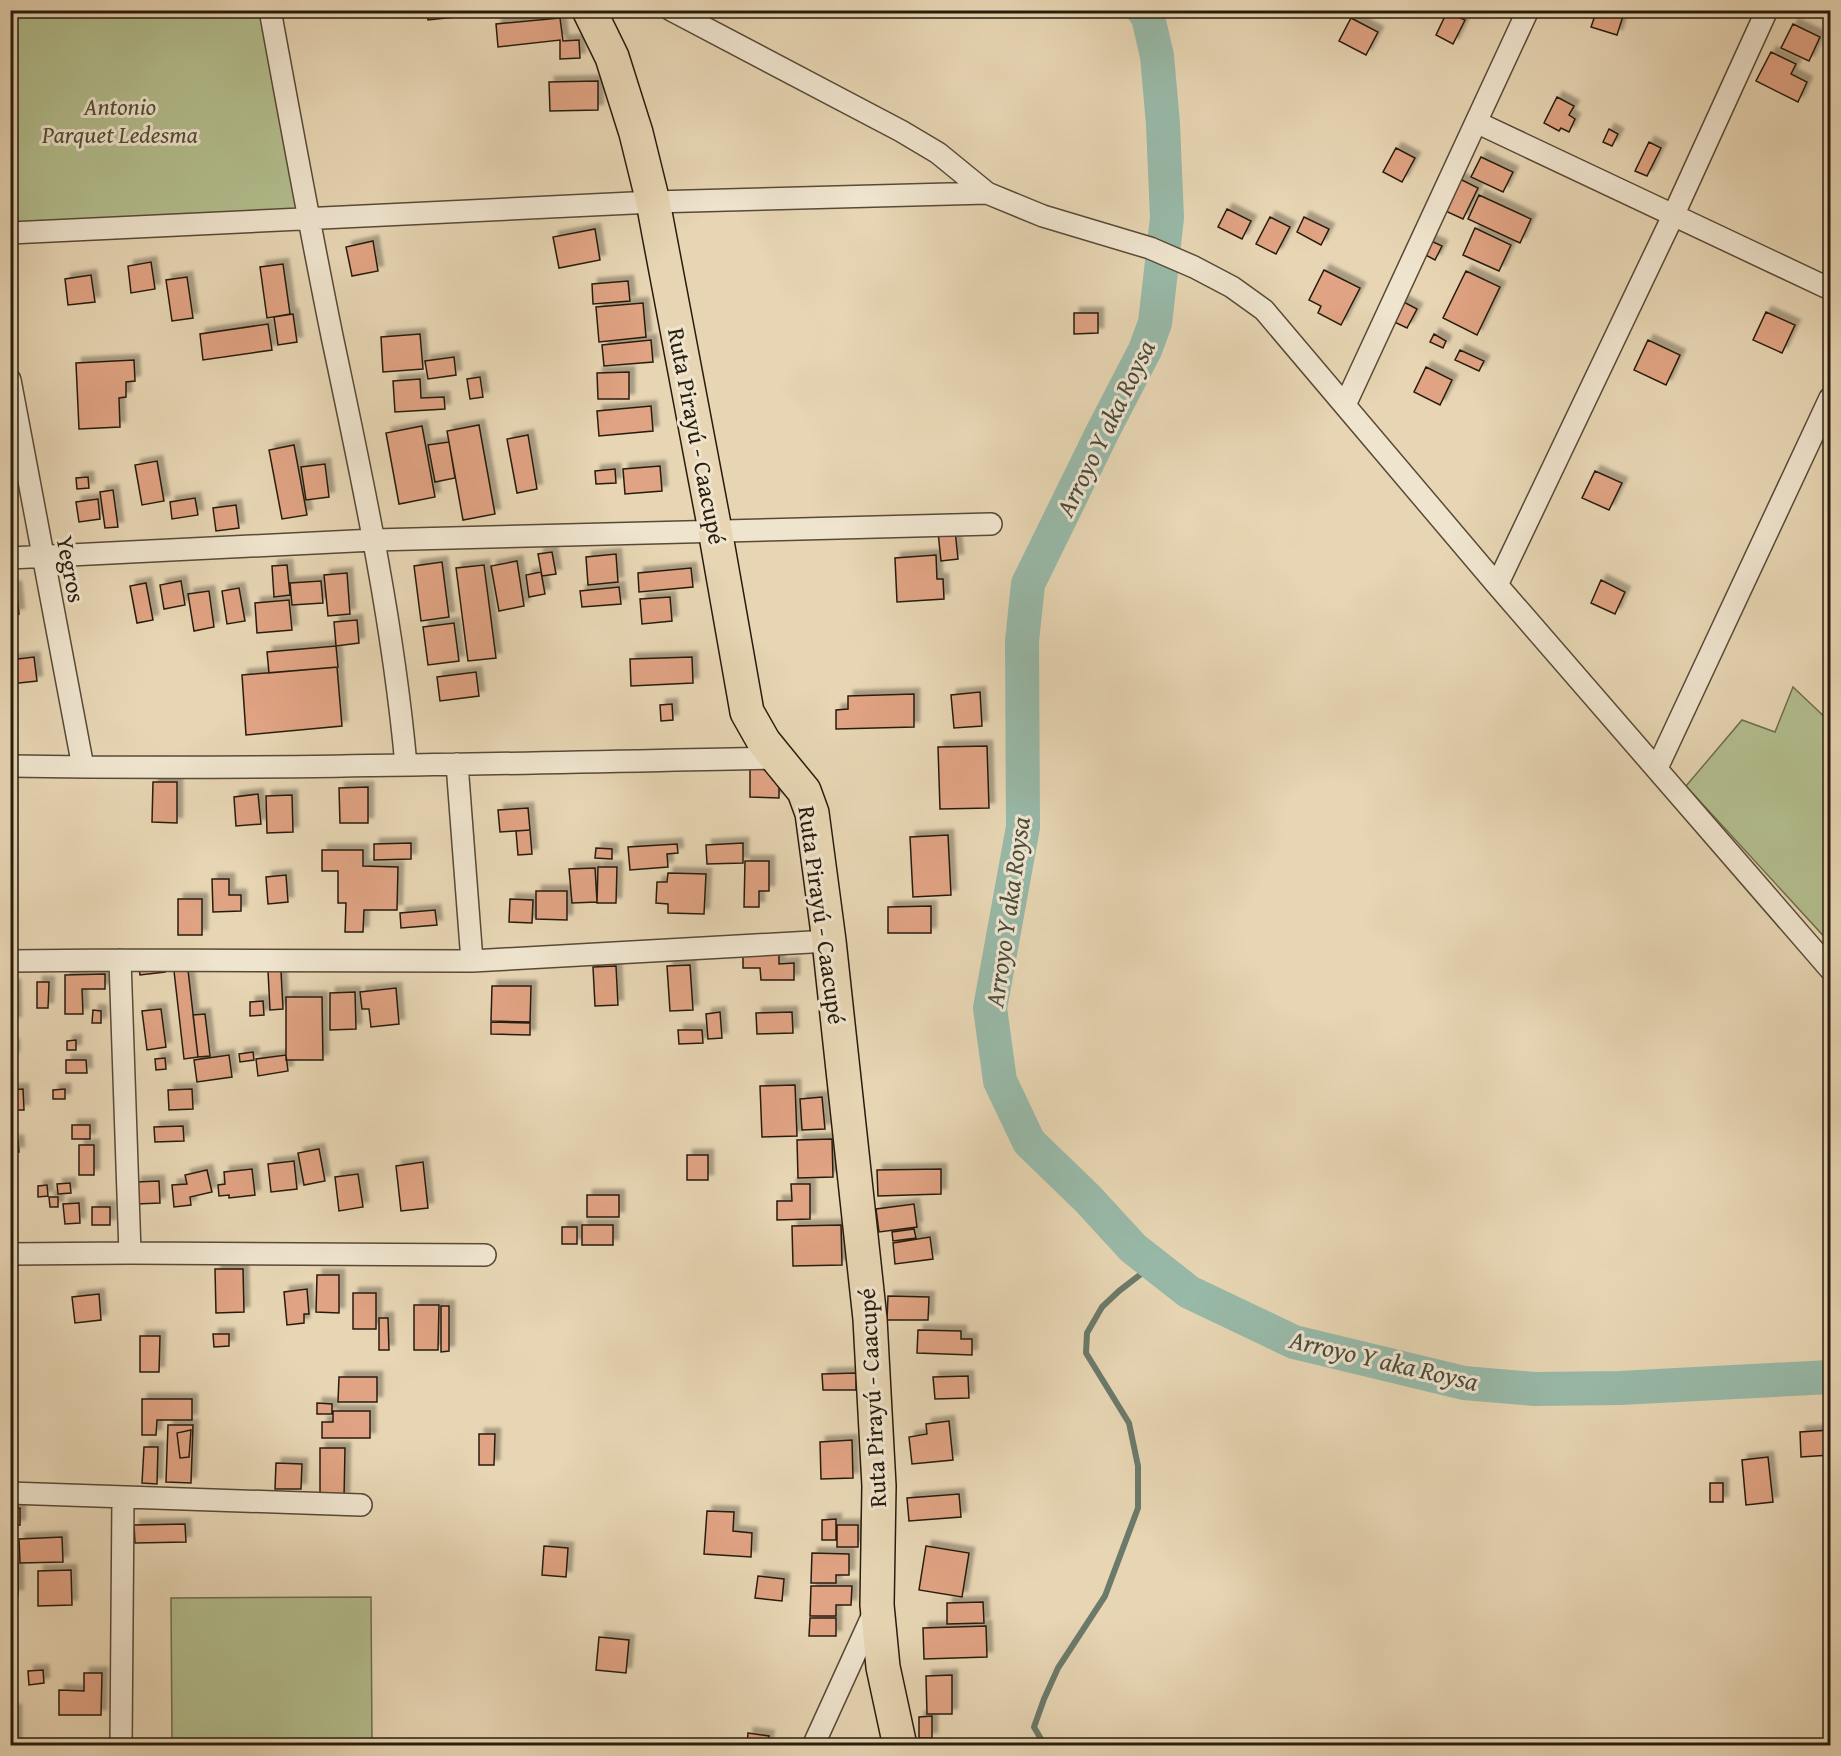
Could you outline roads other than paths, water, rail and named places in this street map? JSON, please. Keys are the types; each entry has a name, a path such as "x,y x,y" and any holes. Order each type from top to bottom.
{"main road":[{"name":"Ruta Pirayú - Caacupé","path":"589,10 612,57 636,134 653,202 747,712 764,742 804,791 812,813 829,941 870,1320 879,1486 878,1605 883,1666 900,1746"}],"street":[{"path":"270,10 308,220 374,540 400,703 406,765"},
{"path":"670,10 901,131 938,153 987,193 1043,216 1150,248 1232,287 1264,310 1497,585 1830,969"},
{"path":"1345,405 1528,10"},
{"path":"1497,585 1673,216 1767,10"},
{"path":"1476,122 1830,290"},
{"path":"10,233 653,202 987,193"},
{"name":"Yegros","path":"10,380 83,767"},
{"path":"1657,768 1830,398"},
{"path":"10,558 374,540 991,524"},
{"path":"10,766 406,765 778,758"},
{"path":"457,764 472,961"},
{"path":"10,961 472,961 829,941"},
{"path":"120,960 130,1253"},
{"path":"10,1254 485,1255"},
{"path":"10,1493 361,1505"},
{"path":"121,1746 123,1497"},
{"path":"813,1746 878,1605"}],"waterway":[{"name":"Arroyo Y aka Roysa","path":"1143,10 1148,17 1157,56 1167,218 1155,323 1145,350 1028,584 1022,641 1023,827 990,1008 1000,1081 1029,1142 1088,1199 1133,1248 1189,1292 1294,1342 1464,1383 1535,1389 1620,1388 1830,1377"},
{"path":"1045,1746 1034,1727 1044,1699 1058,1668 1105,1596 1138,1508 1138,1466 1129,1423 1086,1353 1087,1333 1102,1307 1154,1264"}],"park label":[{"name":"Antonio Parquet Ledesma","path":"120,120"}]}
